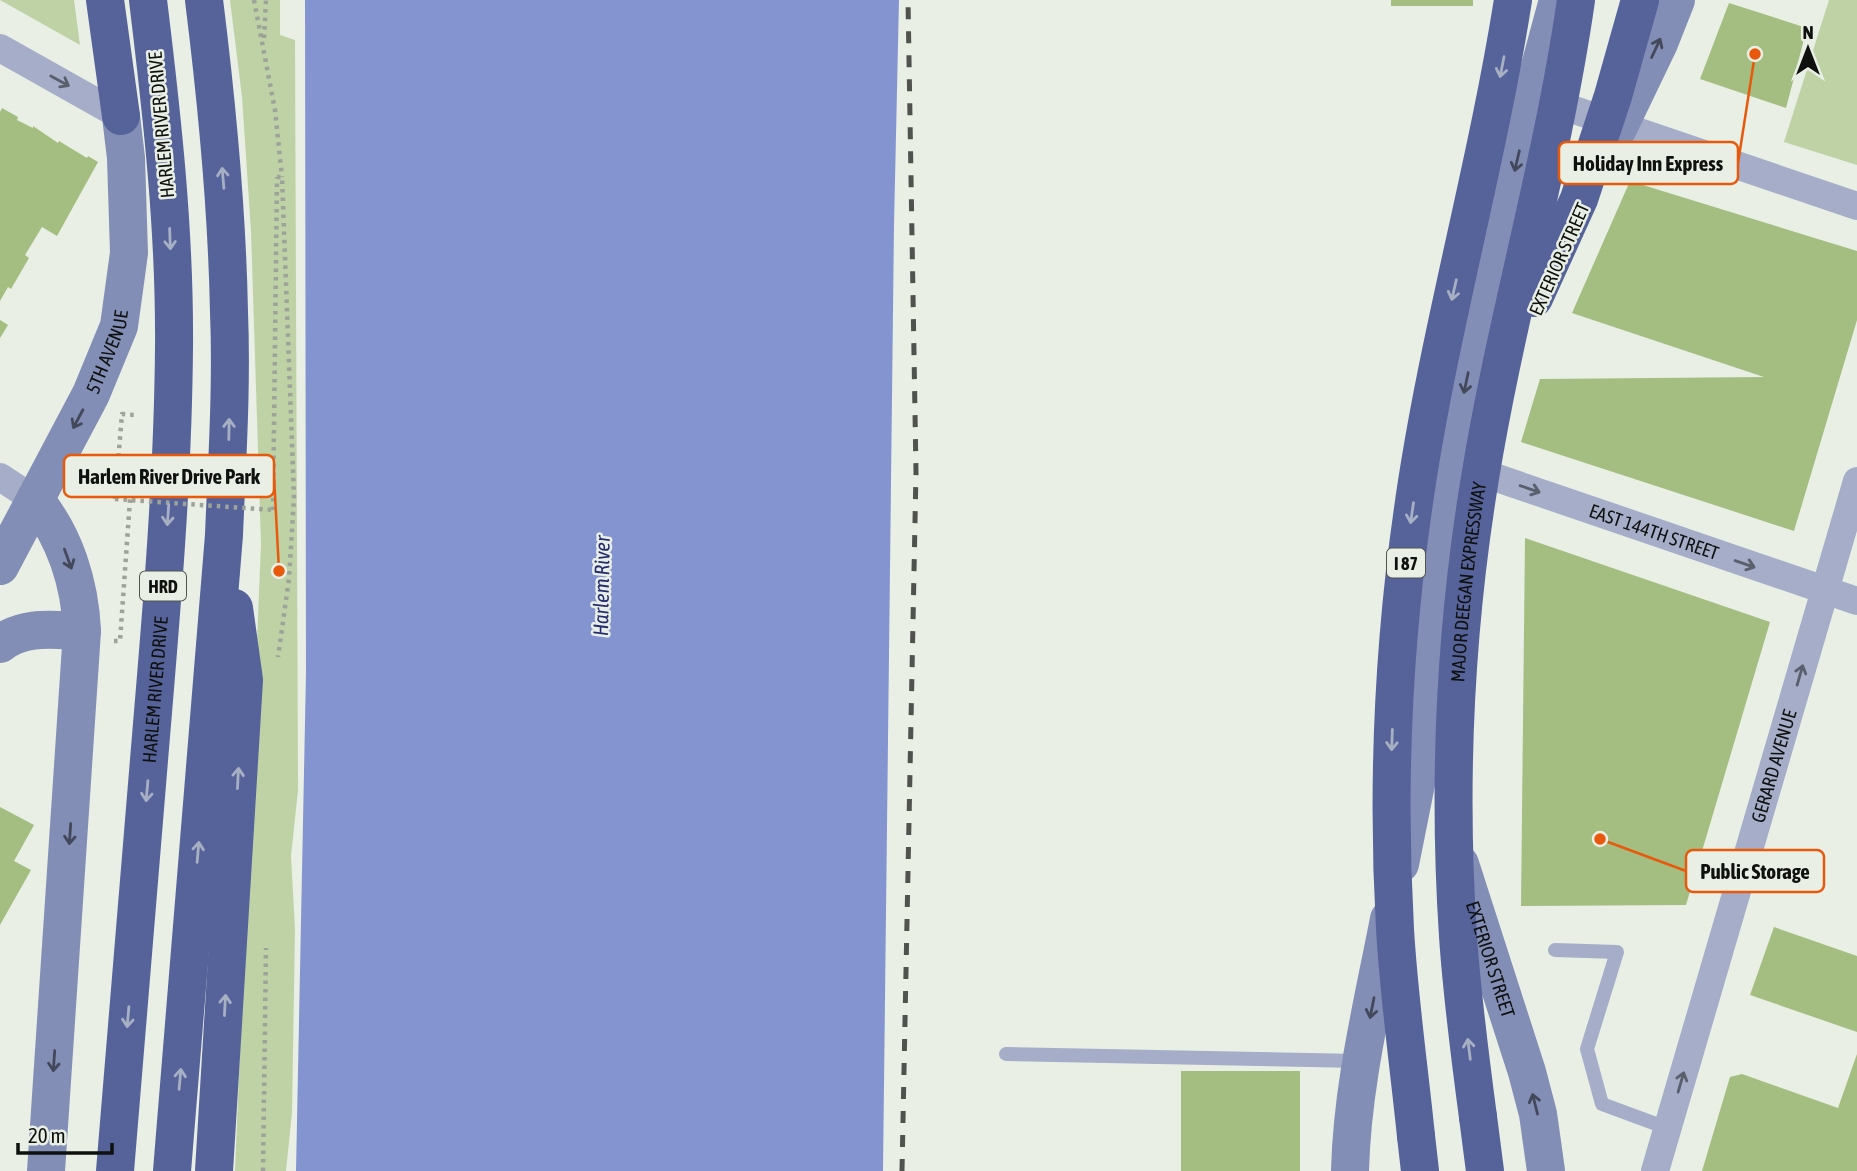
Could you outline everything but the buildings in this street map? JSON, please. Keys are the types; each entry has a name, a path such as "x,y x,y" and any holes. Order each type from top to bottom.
{"highway":[{"path":"105,0 121,116"},
{"name":"HARLEM RIVER DRIVE","path":"116,1171 164,582 172,452 174,344 170,220 148,0"},
{"path":"172,1171 229,431 230,315 225,198 204,0"},
{"name":"I 87","path":"1418,1153 1398,981 1394,892 1392,741 1399,624 1422,451 1491,124 1513,0"},
{"name":"MAJOR DEEGAN EXPRESSWAY","path":"1485,1171 1458,937 1454,766 1460,649 1480,479 1551,143 1576,0"},
{"path":"1501,370 1578,199 1613,96 1640,0"},
{"path":"214,1171 244,680 223,536"}],"main road":[{"name":"EXTERIOR STREET","path":"1458,465 1486,291 1532,96 1558,0"},
{"name":"EXTERIOR STREET","path":"1350,1171 1361,1062 1423,749 1427,660 1441,517 1458,465 1659,43 1676,0"},
{"name":"5TH AVENUE","path":"0,566 103,371 119,326 129,253 126,158 121,116"},
{"path":"34,500 55,528 78,594 96,635 46,1171"},
{"path":"0,644 9,637 34,630 96,635"},
{"name":"EXTERIOR STREET","path":"1423,749 1527,1072 1538,1114 1546,1171"},
{"path":"1399,869 1411,857 1426,851 1450,853 1460,864"}],"street":[{"path":"0,48 121,116"},
{"path":"1532,96 1857,206"},
{"name":"EAST 144TH STREET","path":"1458,465 1857,601"},
{"path":"0,477 34,500"},
{"name":"GERARD AVENUE","path":"1655,1171 1857,481"}],"lane":[{"path":"1555,950 1617,952 1587,1049 1602,1104 1667,1128"},
{"path":"1006,1054 1361,1062"}],"path":[{"path":"135,428 135,415 122,414 115,499 273,510 280,177 275,110 254,0"},
{"path":"263,46 266,0"},
{"path":"96,635 120,641 133,455"}],"green space":[{"path":"0,0 74,0 80,45"},
{"path":"230,0 280,0 280,35 295,40 298,790 291,856 295,929 292,1113 286,1171 235,1171 261,544 251,231 242,97"},
{"path":"1829,0 1857,0 1857,165 1784,142"}],"water":[{"name":"Harlem River","path":"305,0 899,0 883,1171 296,1171 306,672"}],"railway":[{"path":"902,1171 916,472 908,0"}],"place":[{"name":"Holiday Inn Express","path":"1755,54"},
{"name":"Harlem River Drive Park","path":"279,571"},
{"name":"Public Storage","path":"1600,839"}]}
